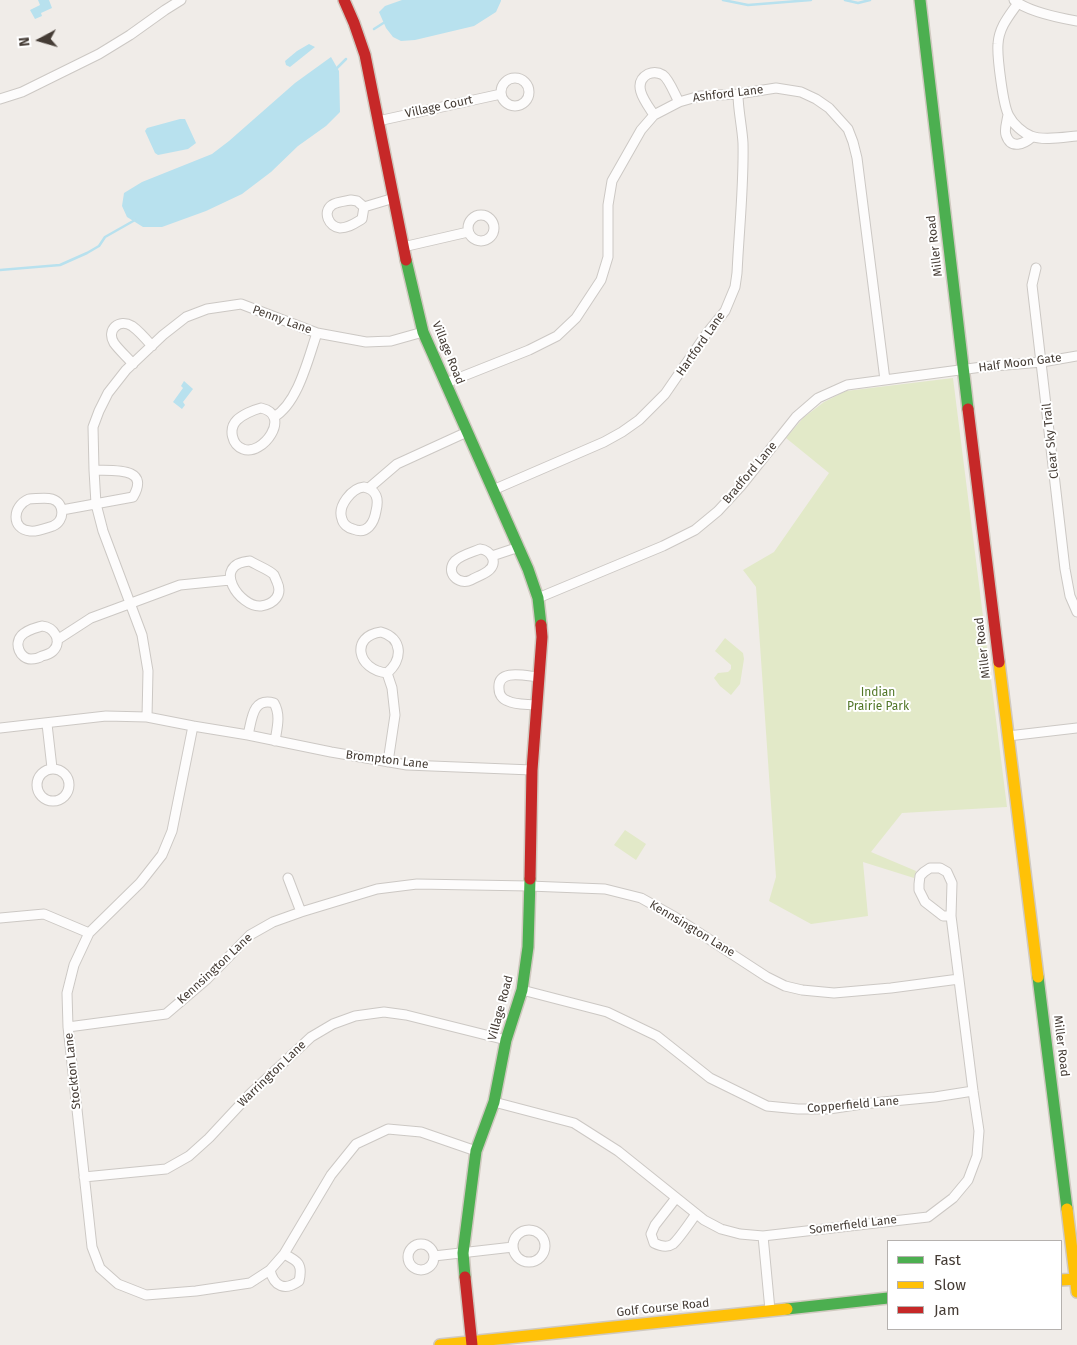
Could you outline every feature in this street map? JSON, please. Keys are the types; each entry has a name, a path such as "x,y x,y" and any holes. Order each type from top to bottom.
{"street":[{"path":"0,99 22,92 99,54 181,0"},
{"name":"Village Road","path":"344,0 365,55 423,332 528,569 538,598 542,637 532,770 528,946 522,990 506,1040 494,1102 476,1151 463,1253 472,1343"},
{"name":"Miller Road","path":"920,0 963,370 1077,1292"},
{"path":"1032,137 1026,142 1016,144 1006,136 1008,115 1000,75 998,44 1004,22 1016,2 1044,13 1077,21"},
{"path":"654,115 640,90 640,83 645,76 651,73 664,76 679,102"},
{"name":"Ashford Lane","path":"446,383 529,350 557,336 576,318 601,280 608,257 608,206 612,181 637,137 654,115 679,102 700,96 738,94 776,88 801,92 829,108 848,129 853,142 857,158 885,380"},
{"name":"Village Court","path":"378,121 501,94"},
{"name":"Hartford Lane","path":"493,490 604,442 639,420 665,394 707,333 725,311 735,287 737,273 743,142 738,94"},
{"path":"1008,115 1020,129 1032,137 1058,138 1077,136"},
{"path":"364,207 394,198"},
{"path":"404,247 468,232"},
{"name":"Clear Sky Trail","path":"1036,268 1032,285 1065,569 1070,596 1077,612"},
{"name":"Penny Lane","path":"147,717 148,671 142,635 103,531 96,504 94,427 99,411 110,391 133,364 163,335 186,317 207,309 240,304 316,332 366,342 390,341 423,332"},
{"path":"133,364 114,343 111,334 114,328 119,324 125,323 133,326 152,346"},
{"path":"274,417 282,412 295,394 316,332"},
{"name":"Half Moon Gate","path":"963,370 1042,362 1077,356"},
{"name":"Bradford Lane","path":"538,598 663,546 694,530 718,511 741,486 796,417 818,398 847,385 963,370"},
{"path":"261,408 271,413 274,417 274,428 262,445 256,449 242,449 233,439 233,426 237,420 255,410 261,408"},
{"path":"370,488 397,464 467,432"},
{"path":"62,510 133,497 137,490 137,481 134,475 128,471 94,470"},
{"path":"358,488 370,488 377,497 378,503 374,521 364,530 357,531 351,529 345,525 342,519 340,512 342,505 358,488"},
{"path":"29,499 51,499 60,505 62,510 60,521 56,525 36,531 23,529 18,524 16,518 18,506 23,501 29,499"},
{"path":"492,556 519,547"},
{"path":"480,549 485,549 492,556 493,566 490,570 467,582 462,582 452,572 452,567 457,559 480,549"},
{"path":"250,561 274,575 279,586 279,593 272,603 256,606 250,604 236,591 230,580 230,574 237,564 250,561"},
{"path":"57,640 91,618 180,585 230,580"},
{"path":"42,626 48,626 56,634 57,640 54,650 33,660 28,659 19,652 18,646 21,636 42,626"},
{"path":"374,633 388,634 397,645 398,653 396,660 393,668 387,673 378,672 371,668 362,657 361,649 363,642 374,633"},
{"path":"387,673 392,688 394,715 388,762"},
{"path":"536,705 508,702 501,696 499,683 501,679 513,674 538,677"},
{"path":"248,735 255,709 260,703 274,703 278,710 275,741"},
{"name":"Brompton Lane","path":"0,728 106,716 147,717 339,754 407,765 532,770"},
{"path":"46,724 52,768"},
{"name":"Stockton Lane","path":"193,726 172,831 162,855 140,883 89,934 74,965 67,993 68,1027 92,1248 100,1268 118,1284 146,1295 196,1291 250,1283 270,1270 284,1254 331,1175 356,1144 388,1129 421,1132 476,1151"},
{"path":"1008,736 1077,728"},
{"name":"Somerfield Lane","path":"494,1102 574,1123 618,1151 696,1214 721,1229 740,1234 763,1236 928,1217 953,1198 968,1180 977,1156 979,1131 951,916 952,883 947,872 940,868 930,868 920,876 919,890 925,902 944,916 951,916"},
{"path":"288,878 301,912"},
{"name":"Kennsington Lane","path":"68,1027 166,1014 207,979 250,935 273,922 377,889 409,885 605,889 641,898 675,916 767,977 785,986 802,990 834,993 959,979"},
{"path":"0,918 44,914 89,934"},
{"name":"Copperfield Lane","path":"522,990 607,1012 657,1036 710,1078 767,1106 829,1109 973,1091"},
{"name":"Warrington Lane","path":"84,1177 166,1169 190,1156 250,1094 311,1036 333,1024 355,1016 384,1012 506,1040"},
{"path":"676,1198 655,1225 651,1234 654,1243 667,1246 674,1244 696,1214"},
{"path":"763,1236 770,1310"},
{"path":"434,1256 513,1247"},
{"path":"270,1270 272,1278 277,1284 285,1287 293,1286 299,1281 300,1267 298,1261 284,1254"},
{"path":"1062,1280 1076,1279"},
{"name":"Golf Course Road","path":"440,1345 887,1298"}],"green space":[{"name":"Indian Prairie Park","path":"953,378 1007,807 902,813 871,852 916,871 914,878 863,862 868,916 811,924 769,901 776,877 756,587 743,570 774,552 829,473 786,438 803,418 824,402 846,391"},
{"path":"725,638 743,653 744,659 740,684 731,695 714,678 718,673 728,672 731,669 731,665 715,651"},
{"path":"625,830 646,844 636,860 614,845"}],"water":[{"path":"38,0 49,0 52,8 41,13 42,16 35,19 30,10 40,5"},
{"path":"402,0 501,1 496,12 474,26 415,40 401,41 393,37 386,28 379,12 385,6"},
{"path":"309,44 315,47 290,67 286,65 285,61"},
{"path":"331,57 339,71 340,112 326,126 298,146 271,172 242,194 206,211 162,227 143,227 127,217 122,206 124,193 142,182 212,154 295,83"},
{"path":"185,119 196,143 188,149 158,155 155,153 145,131 147,128"},
{"path":"184,381 193,389 183,402 185,405 182,409 173,402 183,388 181,386"}],"waterway":[{"path":"723,0 748,5 811,0"},
{"path":"845,0 858,3 870,0"},
{"path":"374,29 385,22"},
{"path":"335,70 346,59"},
{"path":"0,270 60,265 99,246 105,237 135,220"}],"traffic: fast":[{"path":"920,0 968,409"},
{"path":"406,260 423,332 528,569 538,598 541,625"},
{"path":"465,1277 463,1253 476,1151 494,1102 506,1040 522,990 528,947 530,879"},
{"path":"1038,977 1067,1209"},
{"path":"787,1309 887,1298"}],"traffic: slow":[{"path":"999,662 1038,977"},
{"path":"1067,1209 1077,1292"},
{"path":"1062,1280 1076,1279"},
{"path":"440,1345 787,1309"}],"traffic: jam":[{"path":"344,0 365,55 406,260"},
{"path":"968,409 999,662"},
{"path":"530,879 532,770 542,637 541,625"},
{"path":"465,1277 472,1345"}]}
